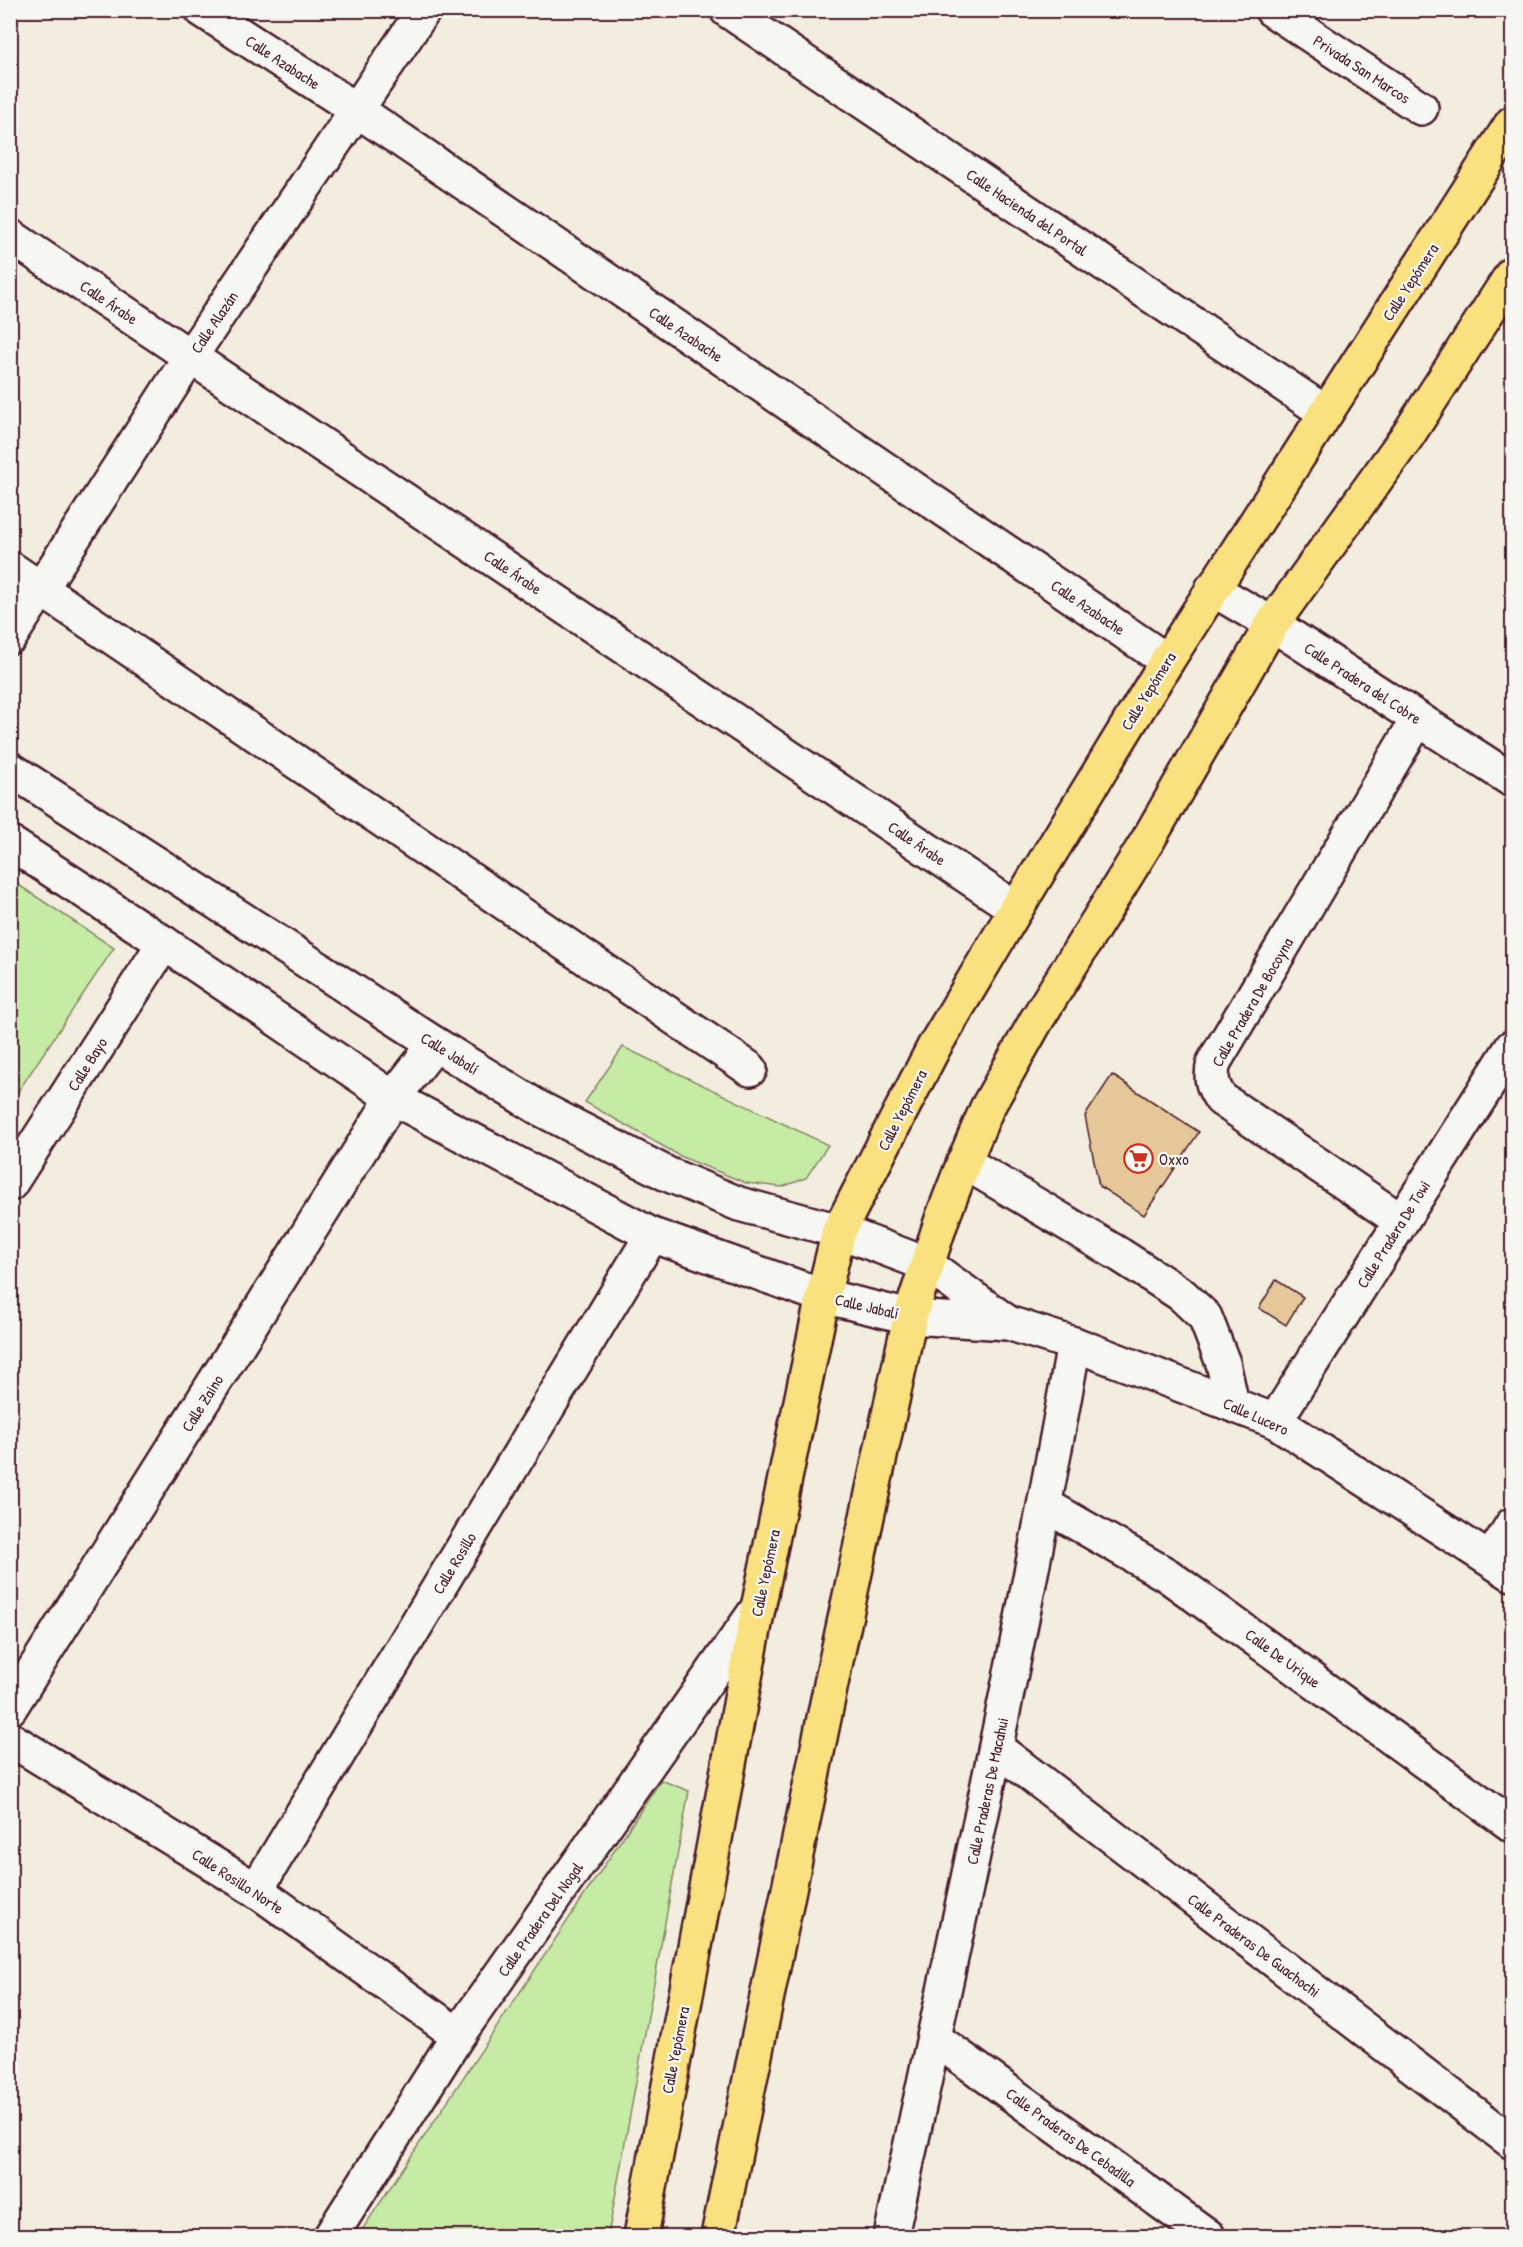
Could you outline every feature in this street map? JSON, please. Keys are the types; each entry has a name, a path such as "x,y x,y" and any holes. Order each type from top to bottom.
{"main road":[{"name":"Calle Yepómera","path":"641,2236 758,1608 823,1296 839,1231 934,1047 1016,909 1212,589 1512,123"},
{"path":"718,2236 831,1684 910,1317 926,1264 964,1162 987,1108 1036,1021 1148,840 1272,624 1408,435 1512,274"}],"street":[{"name":"Calle Azabache","path":"202,10 357,110 1167,661"},
{"name":"Calle Alazán","path":"10,637 190,357 424,10"},
{"name":"Calle Hacienda del Portal","path":"727,10 1326,413"},
{"name":"Privada San Marcos","path":"1272,10 1422,108"},
{"name":"Calle Árabe","path":"10,236 1016,909"},
{"path":"10,568 750,1069"},
{"name":"Calle Pradera del Cobre","path":"1212,589 1272,624 1512,780"},
{"name":"Calle Pradera De Bocoyna","path":"1401,1221 1221,1099 1212,1087 1211,1075 1214,1062 1418,719"},
{"name":"Calle Jabalí","path":"10,769 435,1044 539,1108 667,1173 739,1204 839,1231 926,1264"},
{"name":"Calle Jabalí","path":"10,843 164,943 393,1098 652,1235 823,1296 910,1317"},
{"name":"Calle Bayo","path":"10,1184 164,943"},
{"name":"Calle Zaino","path":"10,1708 393,1098 435,1044"},
{"name":"Calle Pradera De Towi","path":"1275,1421 1512,1047"},
{"path":"964,1162 1182,1294 1205,1317 1223,1363 1232,1404"},
{"name":"Calle Rosillo","path":"256,1890 652,1235"},
{"name":"Calle Lucero","path":"926,1264 1008,1323"},
{"name":"Calle Lucero","path":"910,1317 1008,1323 1074,1344 1275,1421 1502,1566"},
{"name":"Calle Praderas De Macahui","path":"891,2236 996,1748 1045,1505 1074,1344"},
{"name":"Calle De Urique","path":"1045,1505 1167,1575 1512,1825"},
{"path":"1502,1566 1512,1525"},
{"name":"Calle Pradera Del Nogal","path":"332,2236 458,2035 758,1608"},
{"name":"Calle Rosillo Norte","path":"10,1739 256,1890 458,2035"},
{"name":"Calle Praderas De Guachochi","path":"996,1748 1512,2142"},
{"name":"Calle Praderas De Cebadilla","path":"934,2038 1208,2236"}],"green space":[{"path":"11,880 114,948 11,1102"},
{"path":"623,1047 828,1145 806,1178 782,1187 746,1183 682,1157 585,1102"},
{"path":"661,1780 689,1791 608,2236 358,2236"}],"building":[{"name":"Oxxo","path":"1112,1075 1199,1132 1144,1215 1099,1186 1085,1116"},
{"path":"1276,1280 1303,1297 1286,1325 1259,1308"}],"place":[{"name":"Oxxo","path":"1138,1159"}]}
